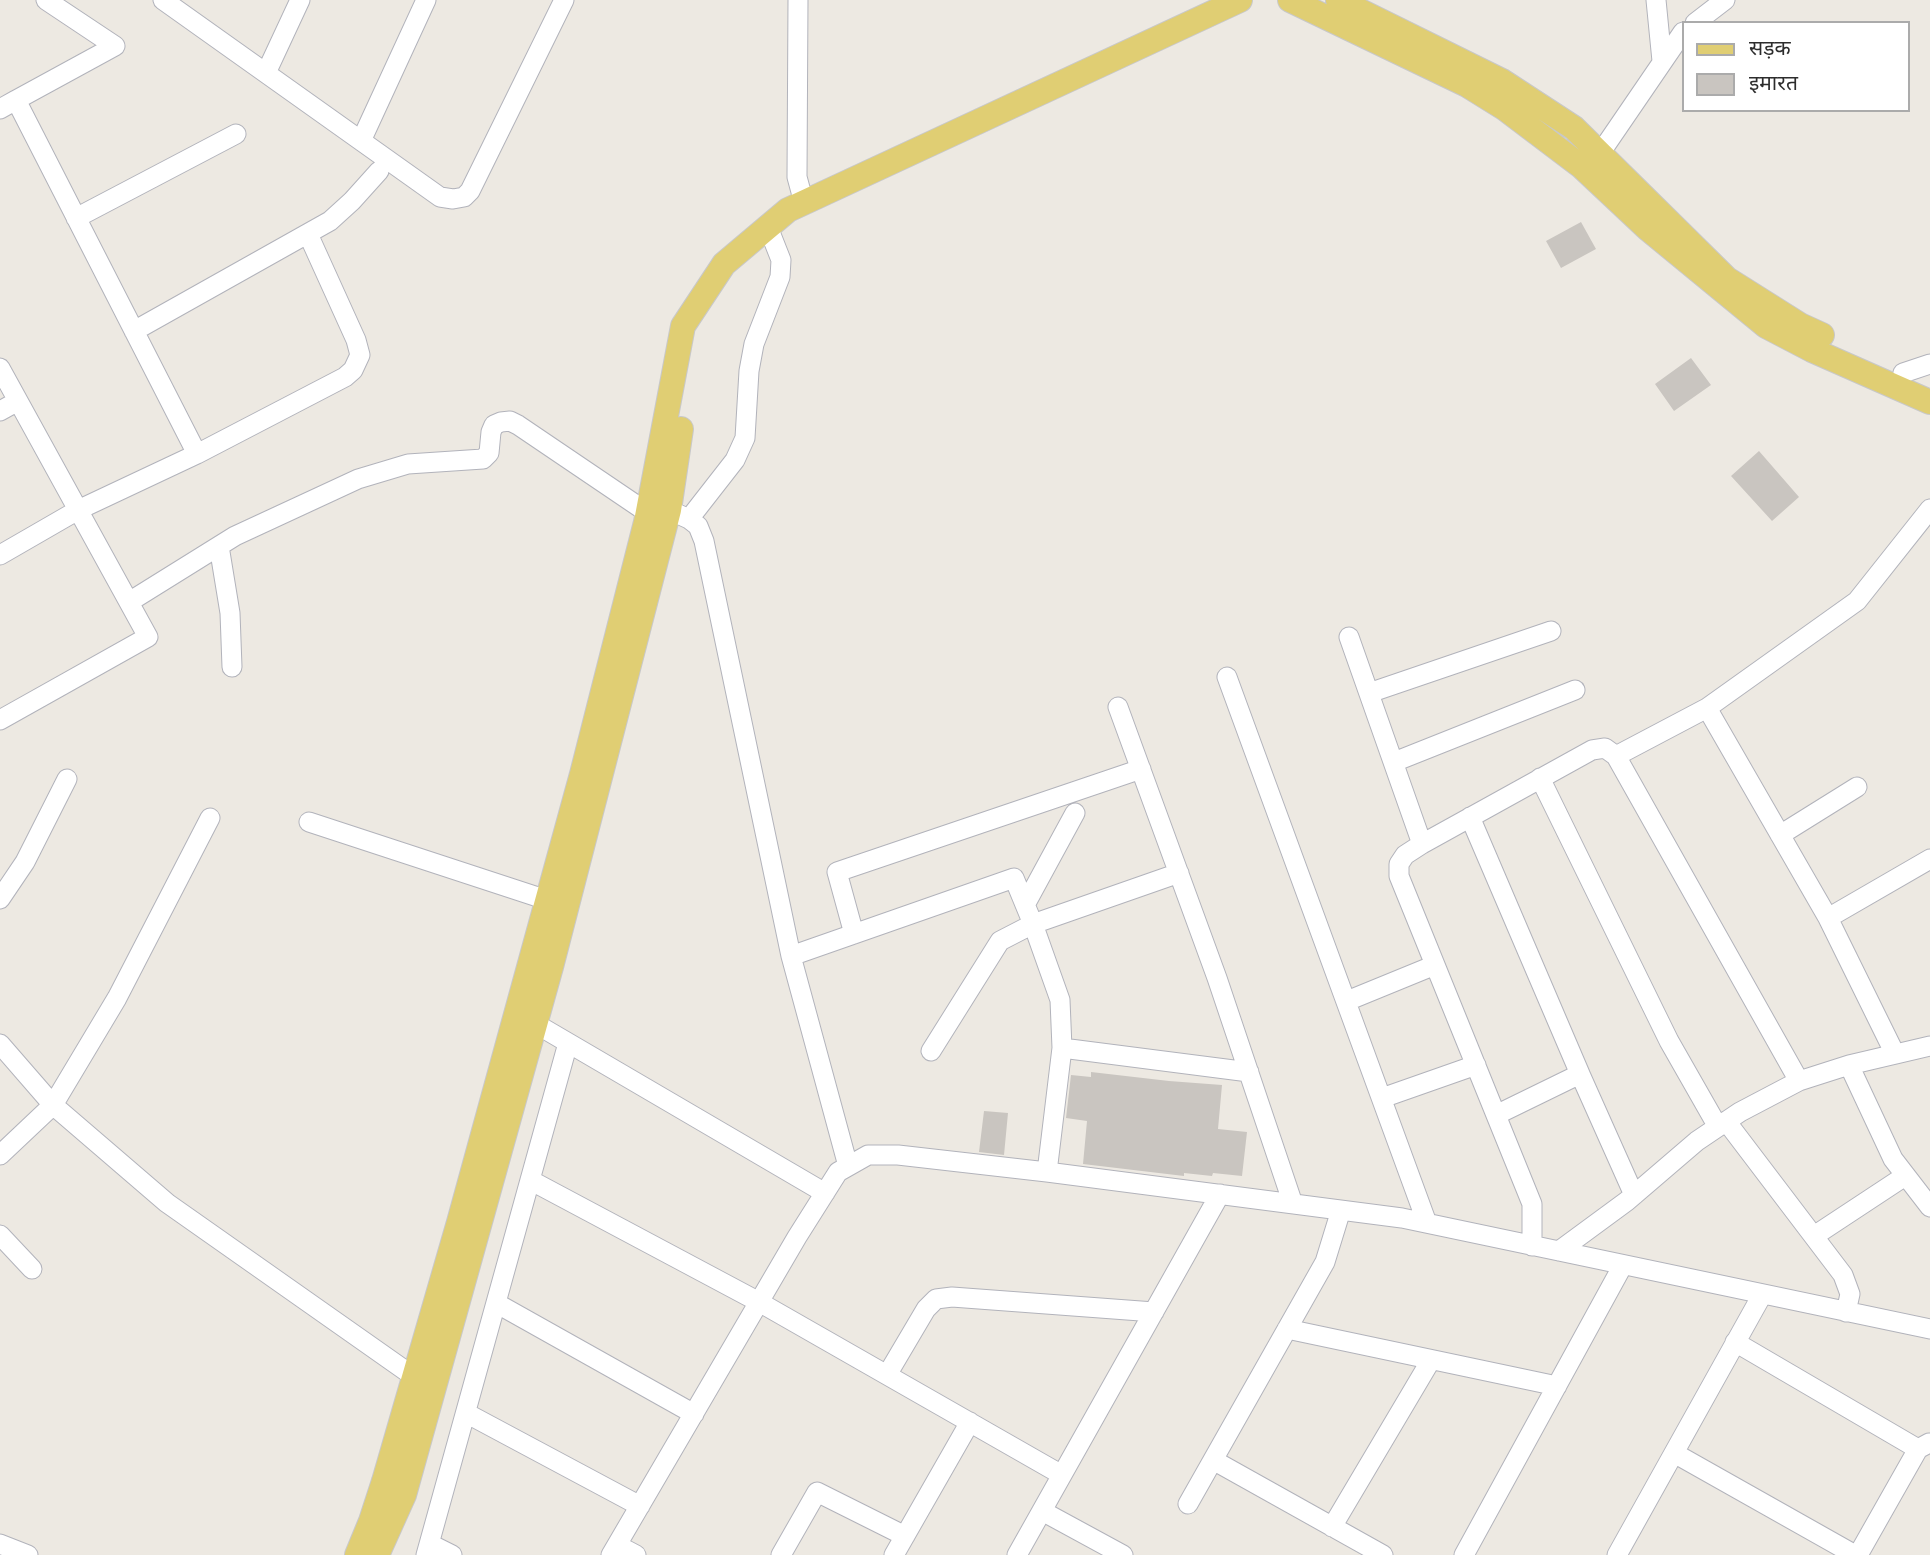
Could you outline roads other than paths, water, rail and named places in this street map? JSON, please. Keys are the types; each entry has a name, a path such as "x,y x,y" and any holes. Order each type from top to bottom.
{"main road":[{"path":"357,1555 424,1380 536,1024 669,514 695,335 724,264 789,210 804,202 1240,0"},
{"path":"1290,0 1467,85 1504,108 1581,167 1648,229 1766,326 1812,350 1930,402"},
{"path":"1338,0 1502,80 1574,128 1727,279 1800,325 1930,385"},
{"path":"377,1555 404,1495 424,1380 459,1222 547,900 586,761 669,514"}],"street":[{"path":"46,0 115,46 8,104 76,218 197,454"},
{"path":"163,0 440,197 453,200 464,197 470,191 564,0"},
{"path":"266,73 300,0"},
{"path":"361,141 426,0"},
{"path":"798,0 797,177 804,202"},
{"path":"1656,0 1662,61"},
{"path":"1698,21 1725,0"},
{"path":"1601,152 1682,33"},
{"path":"76,218 236,134"},
{"path":"134,331 330,221 379,171"},
{"path":"669,514 735,460 745,438 754,344 780,277 781,260 768,227"},
{"path":"0,555 78,510 197,454 345,377 353,370 360,355 356,340 308,234"},
{"path":"1903,373 1930,364"},
{"path":"0,368 148,637 0,720"},
{"path":"0,411 18,401"},
{"path":"129,602 235,536 358,479 408,464 473,461 482,458 489,453 491,432 495,425 510,421 669,514 698,526 704,541 791,956 848,1166"},
{"path":"1616,756 1707,708 1857,601 1930,509"},
{"path":"219,546 230,613 232,667"},
{"path":"1369,693 1551,631"},
{"path":"1349,637 1422,844"},
{"path":"1227,677 1427,1223"},
{"path":"1394,762 1575,690"},
{"path":"1118,706 1249,1072 1293,1204"},
{"path":"1707,708 1828,918 1895,1054"},
{"path":"1532,1245 1532,1204 1399,876 1399,864 1405,855 1422,844 1592,750 1605,748 1616,756 1799,1082"},
{"path":"855,934 836,872 1141,769"},
{"path":"1540,778 1669,1041 1722,1124 1814,1236 1848,1284 1850,1294 1846,1312"},
{"path":"0,899 7,878 25,862 67,779"},
{"path":"1780,835 1857,787"},
{"path":"1025,905 1075,813"},
{"path":"1470,817 1634,1195"},
{"path":"0,1155 54,1105 117,998 210,818"},
{"path":"309,822 547,900"},
{"path":"1828,918 1930,859"},
{"path":"931,1051 1000,941 1032,924 1179,873"},
{"path":"791,956 1014,878 1060,1000 1062,1048 1047,1172"},
{"path":"1347,1001 1435,965"},
{"path":"536,1024 825,1193"},
{"path":"452,1555 428,1550 569,1043"},
{"path":"0,1044 54,1105 167,1203 424,1380"},
{"path":"1559,1251 1634,1195 1697,1140 1722,1124 1799,1082 1849,1065 1930,1046"},
{"path":"1062,1048 1249,1072"},
{"path":"1382,1098 1476,1065"},
{"path":"1849,1065 1893,1159 1930,1207"},
{"path":"1496,1115 1580,1074"},
{"path":"636,1555 614,1550 838,1172 869,1155 898,1155 1047,1172 1427,1223 1930,1329"},
{"path":"1814,1236 1905,1176"},
{"path":"530,1180 759,1302 1062,1475"},
{"path":"1017,1555 1220,1194"},
{"path":"1188,1504 1325,1262 1341,1210"},
{"path":"0,1235 32,1269"},
{"path":"1464,1555 1623,1265"},
{"path":"1617,1555 1762,1294"},
{"path":"887,1375 926,1309 936,1299 952,1297 1154,1312"},
{"path":"496,1303 694,1414"},
{"path":"1287,1329 1557,1386"},
{"path":"1674,1453 1857,1555 1924,1446 1735,1342"},
{"path":"1332,1527 1431,1360"},
{"path":"466,1413 640,1506"},
{"path":"894,1555 970,1422"},
{"path":"1213,1460 1383,1555"},
{"path":"781,1555 817,1492 905,1536"},
{"path":"1042,1511 1123,1555"},
{"path":"0,1545 28,1555"}]}
